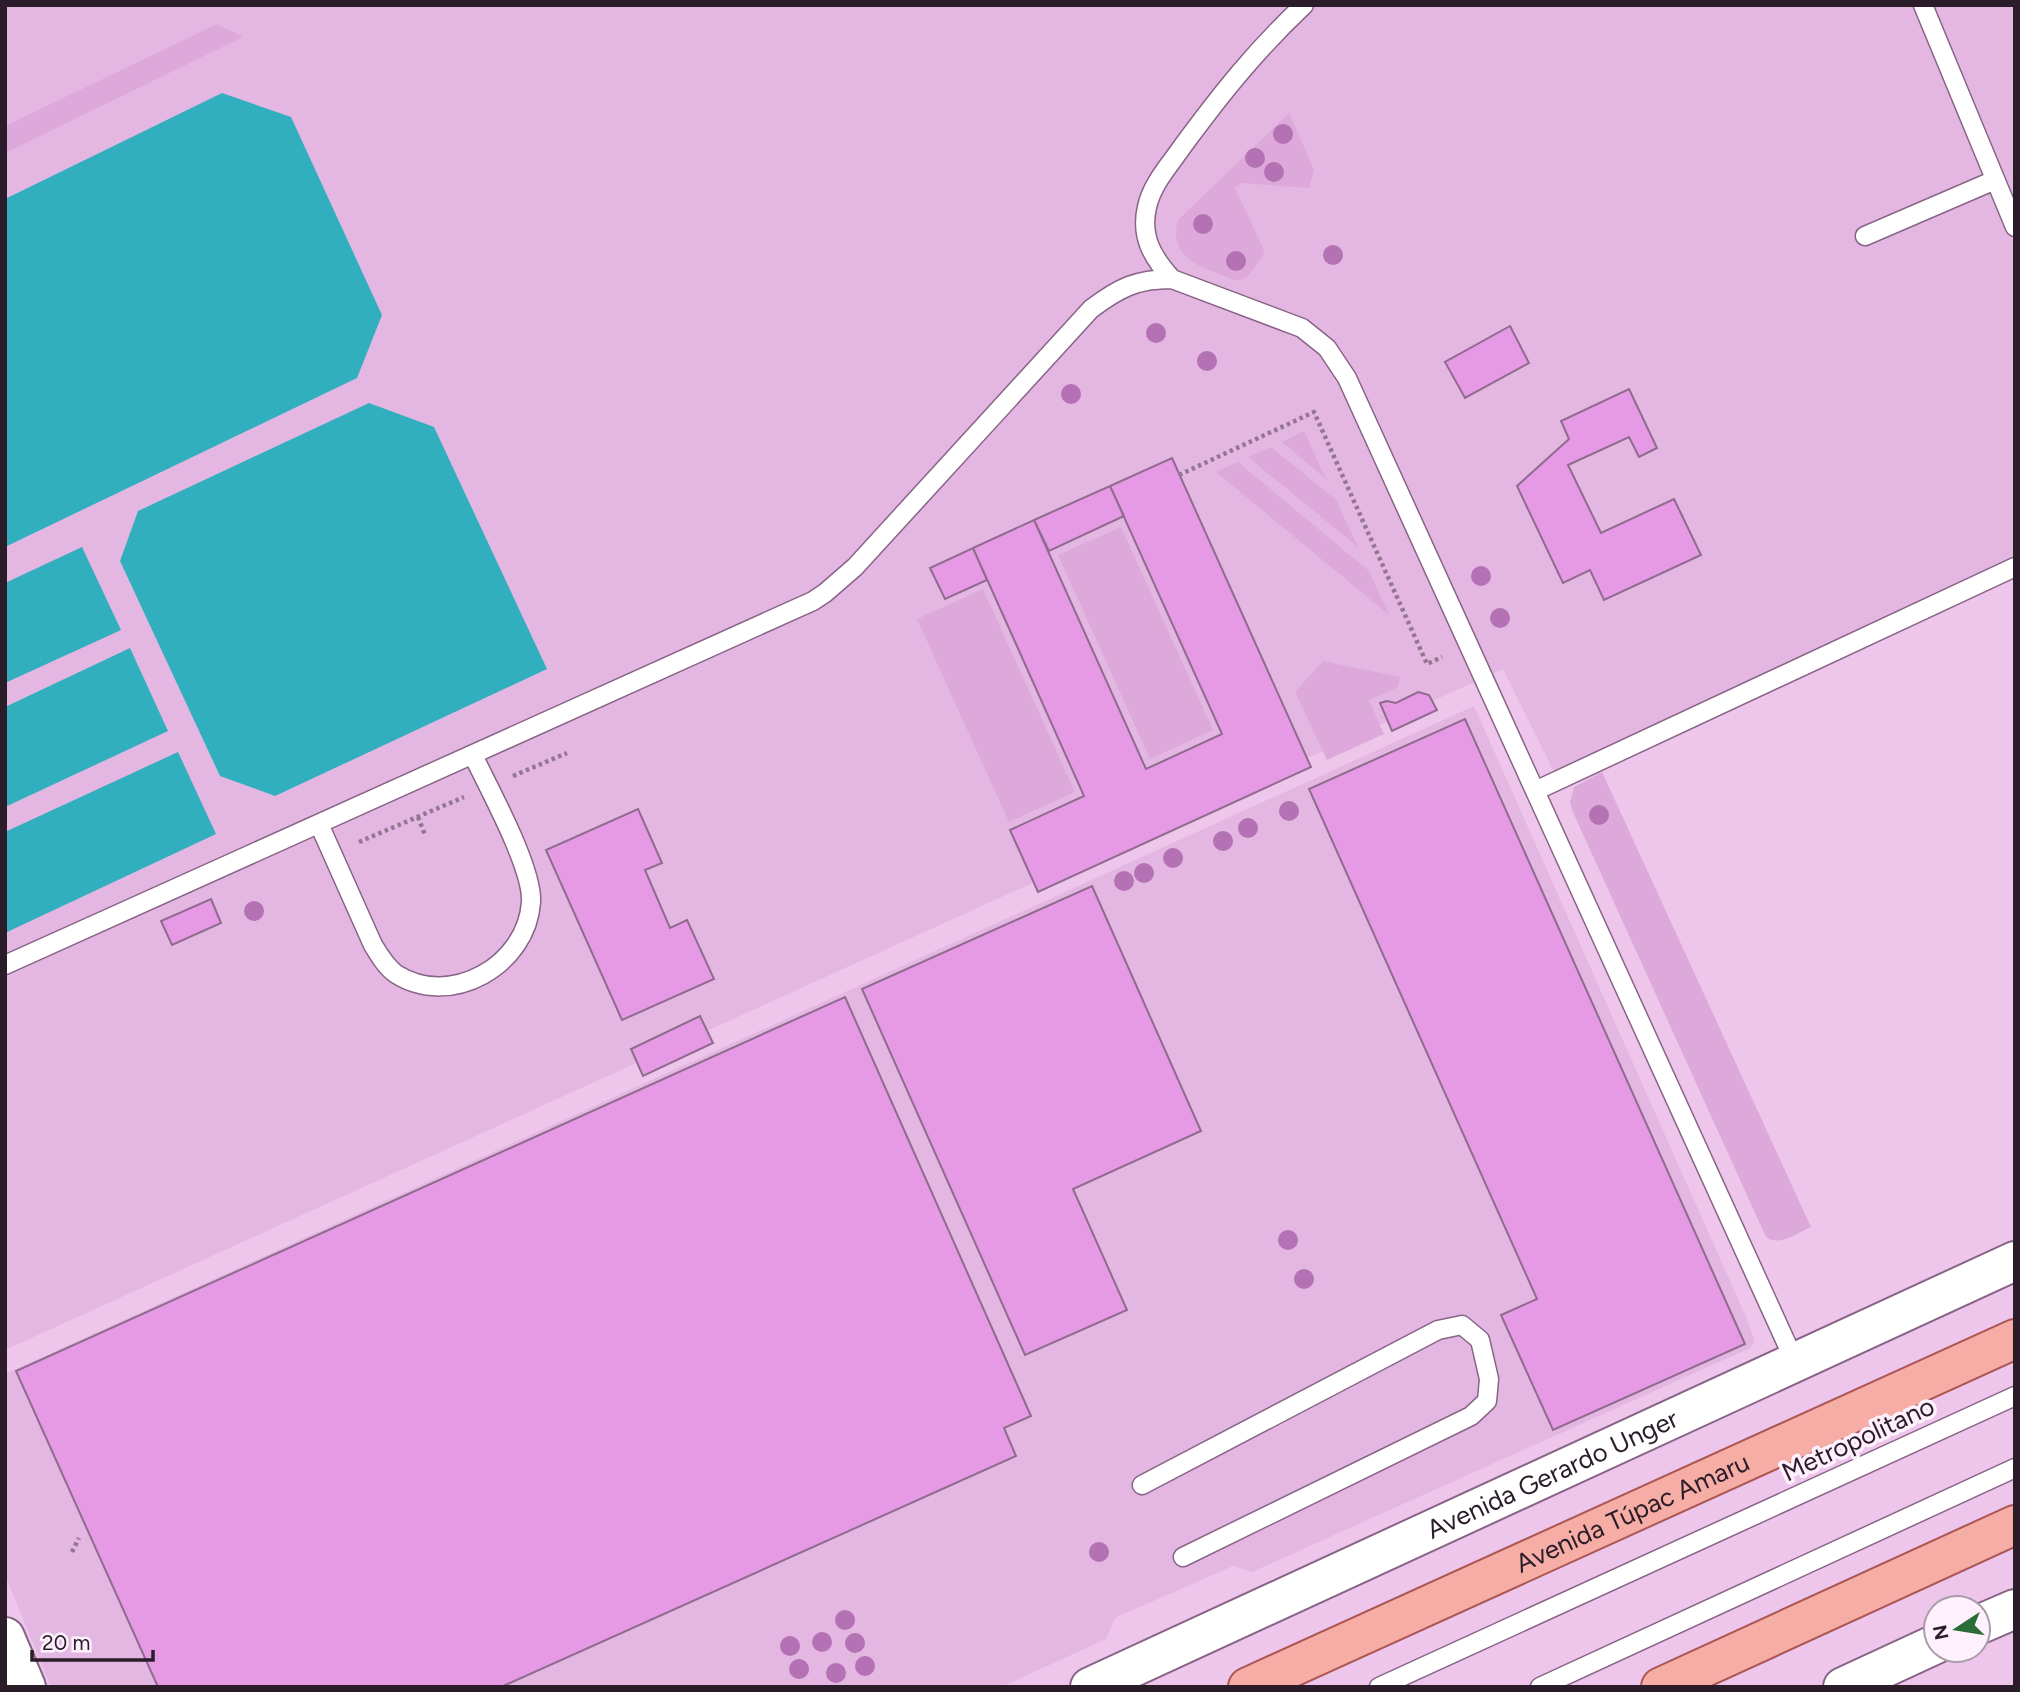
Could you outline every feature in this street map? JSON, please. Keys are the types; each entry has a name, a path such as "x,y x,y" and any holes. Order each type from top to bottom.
{"main road":[{"name":"Avenida Túpac Amaru","path":"1248,1687 2015,1339"},
{"path":"1661,1687 2015,1525"}],"street":[{"name":"Avenida Gerardo Unger","path":"1090,1687 2015,1261"},
{"path":"1992,1619 2015,1609"},
{"path":"5,1637 26,1687"},
{"path":"1843,1687 1922,1650"}],"lane":[{"path":"1172,279 1157,262 1148,246 1145,226 1147,206 1155,186 1223,90 1269,38 1304,5"},
{"path":"1923,5 2015,227"},
{"path":"1865,236 1995,180"},
{"path":"5,965 791,613 825,593 855,567 1091,309 1112,293 1132,283 1172,279 1302,328 1316,338 1336,360 1359,404 1795,1362"},
{"path":"1535,791 2015,567"},
{"path":"319,824 373,945 383,961 395,973 422,983 469,982 495,969 512,951 524,931 531,903 526,869 473,755"},
{"path":"1142,1485 1438,1330 1462,1325 1480,1340 1489,1379 1487,1402 1471,1416 1183,1557"},
{"name":"Metropolitano","path":"1379,1687 2015,1396"},
{"path":"1540,1687 2015,1468"}],"path":[{"path":"1179,475 1314,412 1427,664"},
{"path":"332,853 567,753"},
{"path":"418,817 425,835"},
{"path":"72,1552 79,1538"}],"shaded area":[{"path":"5,5 2015,5 2015,560 1554,772 1503,669 5,1350"},
{"path":"217,24 243,37 5,153 5,126"},
{"path":"1289,113 1314,170 1309,188 1241,183 1235,188 1265,252 1245,278 1232,279 1192,261 1185,256 1177,241 1178,220"},
{"path":"1304,431 1326,479 1282,442"},
{"path":"1271,447 1336,500 1358,547 1248,457"},
{"path":"1238,462 1369,571 1389,615 1216,472"},
{"path":"1121,527 1213,730 1150,759 1058,555"},
{"path":"983,589 1075,792 1009,822 917,619"},
{"path":"1323,661 1400,677 1398,687 1369,700 1384,734 1327,760 1295,692"},
{"path":"1474,706 1747,1319 1755,1342 1750,1348 1252,1572 1233,1566 1115,1618 1106,1639 1001,1687 51,1687 5,1575 5,1374"},
{"path":"1602,772 1811,1227 1783,1240 1766,1237 1572,810 1570,802 1574,787"}],"water":[{"path":"222,93 291,117 382,315 357,378 5,547 5,199"},
{"path":"369,403 434,427 547,669 275,796 220,776 120,561 138,511"},
{"path":"82,547 121,630 5,683 5,583"},
{"path":"130,648 168,731 5,807 5,707"},
{"path":"178,752 216,834 5,933 5,832"}],"building":[{"path":"1510,326 1529,363 1465,398 1445,362"},
{"path":"1629,389 1657,448 1639,457 1629,437 1568,465 1601,533 1674,499 1701,555 1604,600 1590,570 1563,583 1517,486 1569,439 1561,421"},
{"path":"1172,458 1311,767 1038,892 1010,830 1084,796 973,548 1034,520 1146,769 1222,734 1110,486"},
{"path":"1110,486 1124,516 1049,551 1034,520"},
{"path":"973,548 987,580 945,599 930,568"},
{"path":"1418,692 1429,695 1437,710 1392,731 1380,703 1396,703"},
{"path":"1465,719 1745,1344 1553,1430 1501,1315 1537,1299 1309,789"},
{"path":"638,809 662,863 645,870 670,928 687,920 714,979 622,1020 546,850"},
{"path":"1092,886 1201,1131 1073,1189 1127,1310 1025,1355 862,989"},
{"path":"211,899 221,923 172,945 161,921"},
{"path":"845,997 1031,1416 1004,1428 1016,1456 501,1687 158,1687 16,1371"},
{"path":"700,1016 713,1043 643,1076 631,1049"}]}
